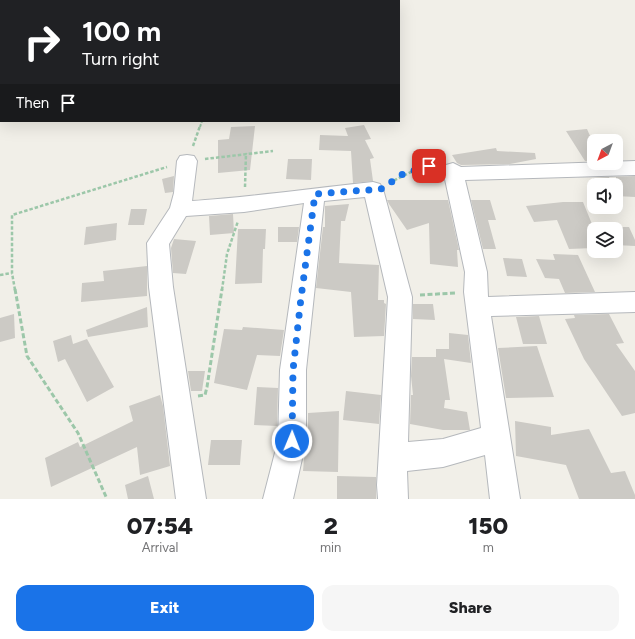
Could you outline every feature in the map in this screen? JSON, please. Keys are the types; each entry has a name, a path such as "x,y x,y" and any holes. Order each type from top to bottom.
{"street":[{"path":"187,161 184,193 180,208 158,243 161,287 191,499"},
{"path":"505,499 477,299 476,272 453,172 635,168"},
{"path":"180,208 244,205 315,194 373,189 400,297 393,499"},
{"path":"278,499 292,441 293,370 315,194"},
{"path":"477,299 635,302"},
{"path":"394,458 443,453 496,438"}],"path":[{"path":"187,161 202,122"},
{"path":"107,499 78,433 28,356 12,272 12,214 187,161 273,151"},
{"path":"177,398 205,395 227,254 244,205 246,153"},
{"path":"373,189 381,189 403,174 429,166 453,172"},
{"path":"0,275 12,272"},
{"path":"400,297 477,299"}],"building":[{"path":"364,125 371,139 365,140 374,158 370,159 373,181 353,183 351,151 319,150 320,135 348,136 345,128"},
{"path":"255,126 250,170 218,173 218,140 229,139 231,127"},
{"path":"587,129 589,134 587,134 587,161 585,161 566,131"},
{"path":"496,148 497,151 535,153 536,159 510,164 461,165 457,163 452,155"},
{"path":"288,159 312,159 311,180 286,179"},
{"path":"174,176 173,192 165,193 162,179"},
{"path":"635,176 635,197 623,196 623,178 616,177"},
{"path":"387,200 448,200 459,250 457,250 458,267 430,264 429,223 407,230"},
{"path":"471,200 490,200 496,220 488,220 496,249 483,249"},
{"path":"563,202 583,202 591,222 587,222 587,248 569,249 557,220 534,222 526,206"},
{"path":"349,204 345,221 341,221 339,263 379,265 378,300 384,300 384,303 386,304 384,336 354,337 351,292 316,288 323,227 325,227 325,206"},
{"path":"131,209 147,209 144,225 128,225"},
{"path":"233,214 234,233 210,235 209,216"},
{"path":"117,223 116,240 84,245 86,227"},
{"path":"278,227 299,227 297,242 278,242"},
{"path":"623,227 629,227 635,240 635,246 623,245"},
{"path":"238,229 266,229 265,249 263,249 262,283 235,284"},
{"path":"174,239 196,241 186,274 173,273 171,248"},
{"path":"553,254 578,255 595,292 565,293 559,279 545,278 536,259 555,260"},
{"path":"503,258 522,259 527,277 507,276"},
{"path":"147,266 147,296 81,302 82,283 104,281 103,271"},
{"path":"413,304 433,304 435,320 413,319"},
{"path":"147,307 148,327 88,337 86,330"},
{"path":"14,314 15,338 0,342 0,318"},
{"path":"609,314 624,343 616,344 635,371 635,413 622,416 584,359 565,319 575,318 574,315"},
{"path":"539,316 547,344 523,344 516,317"},
{"path":"243,327 284,330 280,356 257,355 247,390 214,383 224,329 242,330"},
{"path":"449,333 468,335 471,363 444,359 450,400 445,400 444,408 467,412 470,430 443,430 410,424 411,395 413,395 411,376 412,357 436,357 436,349 449,349"},
{"path":"71,335 73,344 87,339 114,387 87,402 65,359 58,362 53,341"},
{"path":"537,346 554,397 506,398 498,348"},
{"path":"188,371 205,371 202,391 191,391"},
{"path":"257,387 278,388 277,426 254,425"},
{"path":"346,391 381,395 379,424 343,420"},
{"path":"160,395 163,406 170,466 140,475 137,447 51,487 45,458 78,442 80,447 133,421 129,406"},
{"path":"339,411 338,472 303,471 308,441 308,413"},
{"path":"515,421 551,427 551,435 589,429 611,473 625,471 635,495 635,499 579,499 566,465 516,456"},
{"path":"211,440 242,440 240,465 208,465"},
{"path":"148,476 154,499 128,499 125,485"},
{"path":"337,476 376,477 376,499 337,499"}],"route":[{"path":"292,441 293,370 315,194 381,189 403,174 429,166"}]}
